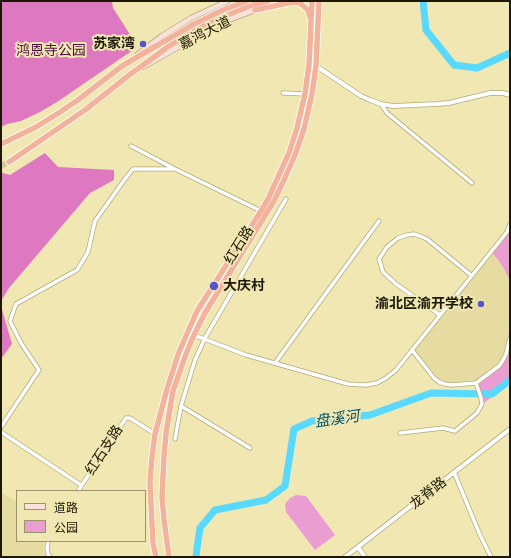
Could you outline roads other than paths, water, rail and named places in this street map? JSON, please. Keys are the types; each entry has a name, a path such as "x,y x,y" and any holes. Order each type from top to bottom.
{"highway":[{"name":"嘉鸿大道","path":"1,144 36,127 57,114 78,100 122,66 194,24 247,1"},
{"name":"嘉鸿大道","path":"8,162 85,110 169,46 196,30 225,16 255,4 268,1"},
{"name":"红石路","path":"156,557 153,543 150,481 155,434 167,389 179,352 197,311 261,211 289,153 297,128 309,65 312,1"},
{"name":"红石路","path":"169,557 162,497 166,433 173,391 186,354 205,313 264,219 295,155 304,129 312,94 316,66 319,1"},
{"path":"255,10 297,2 308,10 311,25"}],"main road":[{"name":"嘉鸿大道","path":"122,66 162,36 191,18 228,1"},
{"name":"嘉鸿大道","path":"128,76 226,21 255,10 287,1"}],"street":[{"path":"316,66 361,96 381,104 393,106 449,103 490,93 510,95"},
{"path":"283,93 304,94"},
{"path":"381,104 387,113 472,183"},
{"path":"131,146 261,211"},
{"path":"1,427 39,370 21,343 10,321 16,304 77,270 88,252 95,221 133,169 175,169"},
{"path":"175,439 181,406 195,360 205,338 286,199"},
{"path":"275,363 379,221"},
{"path":"194,335 246,355 348,384 366,385 377,383 396,370 507,232 510,224"},
{"path":"440,315 396,284 383,272 379,259 387,247 398,238 407,235 414,234 420,236 427,239 472,276"},
{"path":"412,350 434,378 439,382 452,385 476,383 499,366 506,354 510,338"},
{"path":"400,433 443,428 455,431 477,413 482,404 476,383"},
{"path":"181,406 250,448"},
{"name":"红石支路","path":"79,490 126,418 130,418 155,434"},
{"name":"龙脊路","path":"345,557 510,429"},
{"path":"1,432 82,485"},
{"path":"454,472 480,535 491,557"},
{"path":"48,542 48,554 50,557"},
{"path":"358,547 365,557"}],"waterway":[{"name":"盘溪河","path":"423,1 426,30 454,65 477,68 510,53"},
{"name":"盘溪河","path":"196,557 200,528 215,510 266,500 285,486 294,429 312,421 370,415 431,393 492,394 510,380"}],"tunnel":[{"path":"1,166 9,162"}],"place":[{"name":"苏家湾","path":"143,44"},
{"name":"大庆村","path":"214,286"},
{"name":"渝北区渝开学校","path":"481,304"}],"park label":[{"name":"鸿恩寺公园","path":"51,51"}]}
